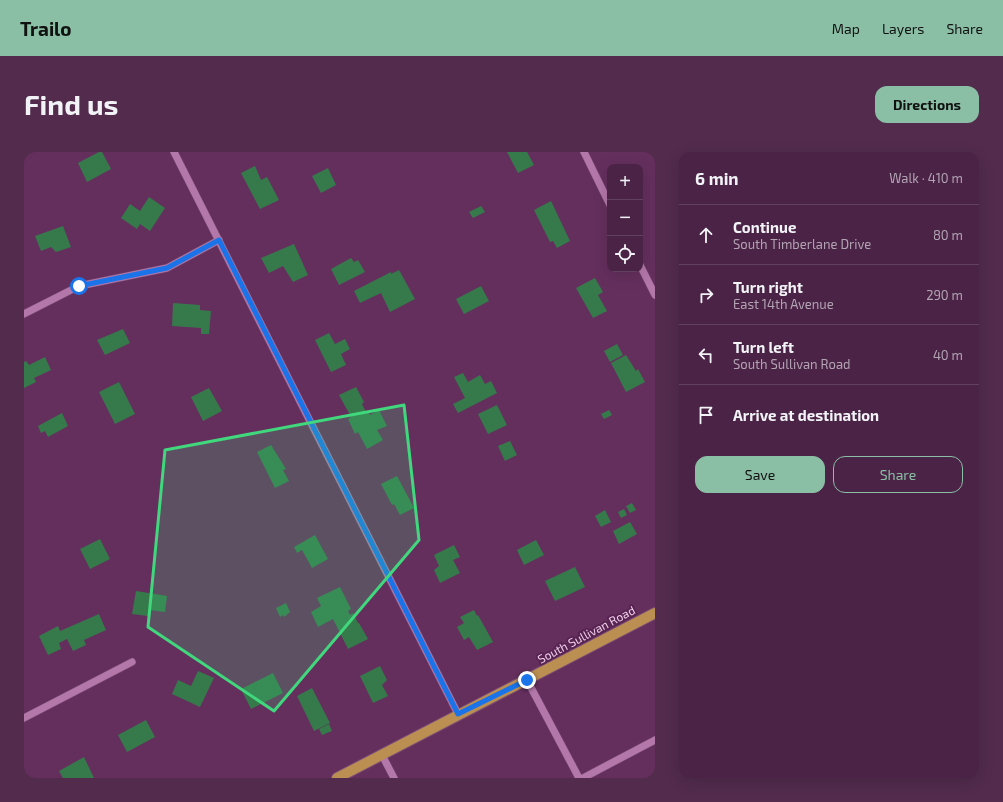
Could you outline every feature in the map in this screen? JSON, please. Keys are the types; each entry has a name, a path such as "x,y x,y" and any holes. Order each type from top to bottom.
{"main road":[{"name":"South Sullivan Road","path":"337,778 655,613"}],"street":[{"path":"174,152 458,714"},
{"path":"584,152 608,200"},
{"path":"24,314 79,286 167,268 219,240"},
{"path":"643,271 655,295"},
{"path":"24,718 132,662"},
{"path":"527,680 579,778"},
{"path":"583,778 655,740"},
{"path":"382,755 394,778"}],"highlighted area":[{"path":"404,405 419,540 274,711 148,627 165,450"}],"building":[{"path":"99,152 102,152 111,169 87,182 78,163"},
{"path":"507,152 527,152 534,165 518,173"},
{"path":"255,166 261,180 267,177 279,200 260,209 241,173"},
{"path":"328,168 336,185 321,193 312,176"},
{"path":"149,197 165,208 150,231 140,224 137,229 121,218 130,204 140,211"},
{"path":"551,201 570,241 557,248 553,241 550,242 534,210"},
{"path":"481,206 485,212 473,218 469,212"},
{"path":"63,226 71,247 56,252 51,247 41,251 35,236"},
{"path":"294,244 308,275 293,282 283,266 269,273 261,258"},
{"path":"351,258 354,262 358,260 365,272 339,285 331,269"},
{"path":"399,270 415,299 390,312 381,293 360,303 354,291 391,272 391,274"},
{"path":"595,278 603,292 598,295 607,311 593,318 576,288"},
{"path":"481,286 489,301 464,314 456,299"},
{"path":"173,303 200,305 200,310 211,311 209,334 201,334 201,328 172,326"},
{"path":"123,329 130,343 105,355 97,340"},
{"path":"329,333 335,344 345,339 350,349 341,354 346,365 331,372 315,340"},
{"path":"617,344 623,355 610,362 604,351"},
{"path":"626,355 636,371 638,369 645,382 626,392 611,363"},
{"path":"45,357 51,370 34,378 36,382 24,388 24,362 26,361 29,365"},
{"path":"463,373 468,382 480,375 485,384 491,381 497,393 458,413 453,404 465,398 454,377"},
{"path":"119,382 135,414 115,424 99,392"},
{"path":"356,387 364,402 362,404 366,412 368,411 370,415 379,410 387,426 377,430 383,440 367,449 358,432 355,434 348,419 351,417 339,395"},
{"path":"209,388 222,411 203,421 191,397"},
{"path":"497,405 507,425 488,434 478,414"},
{"path":"609,410 612,415 604,419 601,414"},
{"path":"62,413 68,426 48,437 45,431 41,433 38,426"},
{"path":"510,441 517,455 505,461 498,446"},
{"path":"271,445 286,469 283,470 289,481 275,488 257,452"},
{"path":"397,476 414,508 400,515 394,504 392,505 381,484"},
{"path":"632,503 636,510 630,513 626,506"},
{"path":"624,509 627,515 621,518 618,512"},
{"path":"605,510 611,522 601,527 595,516"},
{"path":"630,522 637,534 619,544 613,531"},
{"path":"315,535 328,559 312,568 302,550 297,553 294,547"},
{"path":"100,539 110,559 90,569 80,549"},
{"path":"536,540 544,555 524,565 517,550"},
{"path":"454,545 460,557 453,560 460,573 440,583 434,570 439,566 434,555"},
{"path":"575,567 585,587 555,601 545,581"},
{"path":"340,587 351,609 348,611 350,615 353,613 368,639 348,649 333,619 318,627 311,612 321,606 317,598"},
{"path":"136,591 167,596 165,612 149,610 148,616 132,614"},
{"path":"286,603 290,612 284,617 283,615 280,617 276,608"},
{"path":"474,610 493,642 477,650 469,637 464,640 457,627 464,623 460,617"},
{"path":"99,614 106,630 84,640 86,645 73,651 67,639 59,643 61,649 48,655 39,636 58,626 60,631"},
{"path":"380,666 387,680 382,685 388,696 373,703 360,676"},
{"path":"198,671 214,678 200,707 172,694 178,680 191,686"},
{"path":"273,673 283,693 251,709 241,689"},
{"path":"312,688 330,723 314,731 297,696"},
{"path":"146,720 155,737 127,752 118,735"},
{"path":"329,724 332,731 322,735 319,729"},
{"path":"84,757 94,778 63,778 59,771"}],"route":[{"path":"79,286 167,268 219,240 458,714 527,680"}]}
